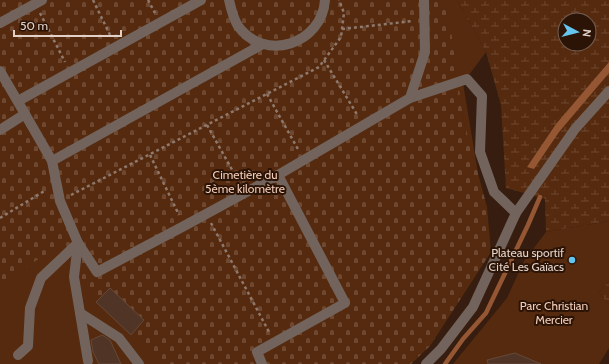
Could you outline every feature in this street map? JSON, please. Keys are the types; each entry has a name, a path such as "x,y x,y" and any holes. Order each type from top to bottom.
{"lane":[{"path":"18,101 201,0"},
{"path":"229,0 231,13 238,27 249,37 263,44 278,46 294,43 308,35 318,23 324,8 325,0"},
{"path":"410,98 425,52 424,0"},
{"path":"0,23 39,2"},
{"path":"52,161 263,44"},
{"path":"0,71 52,161 60,201 78,243 97,272 278,175 410,98 467,79 482,96 480,152 494,192 516,213"},
{"path":"426,364 441,349 473,307 516,213 575,129 609,90"},
{"path":"0,130 25,114"},
{"path":"262,364 257,352 345,303 278,175"},
{"path":"78,243 74,277 88,361"},
{"path":"18,355 28,346 30,308 41,278 78,243"},
{"path":"80,313 119,338 139,364"}],"path":[{"path":"93,0 116,47"},
{"path":"60,201 319,67 341,37 344,13 339,0"},
{"path":"39,2 71,72"},
{"path":"342,29 425,20"},
{"path":"324,60 364,125"},
{"path":"267,94 304,160"},
{"path":"207,125 245,193"},
{"path":"150,155 184,226"},
{"path":"0,218 57,183"},
{"path":"206,214 275,343"}],"green space":[{"name":"Cimetière du 5ème kilomètre","path":"0,0 445,0 448,9 463,118 487,207 491,252 430,346 411,364 160,364 160,361 96,301 78,277 65,242 0,284"},
{"path":"439,0 457,0 486,52 463,83 478,173 480,201"},
{"path":"457,0 609,0 609,221 546,232 545,199 506,188 501,105 486,52"},
{"path":"40,194 252,364 0,364 0,218"},
{"name":"Parc Christian Mercier","path":"609,221 609,281 599,293 609,304 609,348 599,364 453,364 507,298 524,261 546,232"},
{"path":"609,281 609,304 599,293"}],"shaded area":[{"path":"609,62 609,73 559,132 534,169 527,167 556,124"}],"building":[{"path":"110,288 144,320 131,335 96,302"},
{"path":"102,335 110,340 121,364 99,364 93,352 91,340"},
{"path":"515,353 541,364 488,364 487,360"}],"waterway":[{"path":"445,364 463,339 486,313 540,197"}],"place":[{"name":"Plateau sportif Cité Les Gaïacs","path":"572,260"}]}
